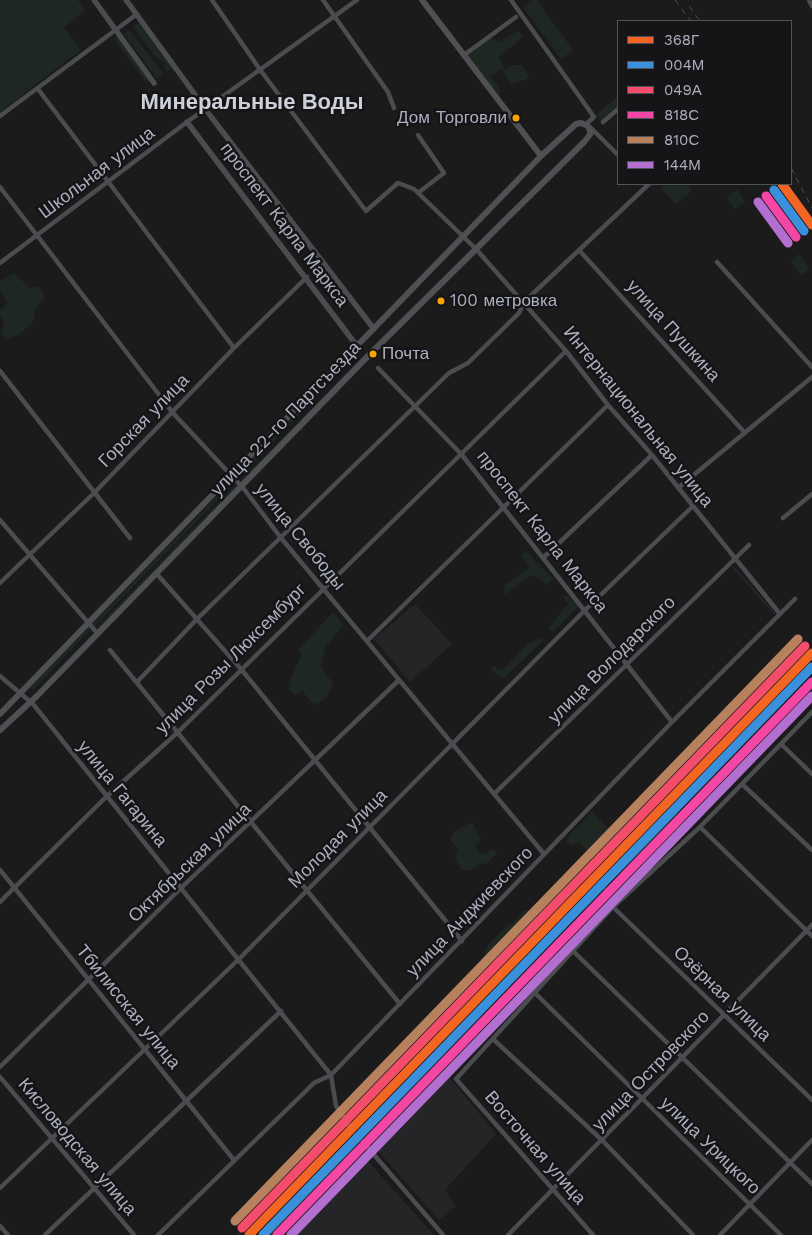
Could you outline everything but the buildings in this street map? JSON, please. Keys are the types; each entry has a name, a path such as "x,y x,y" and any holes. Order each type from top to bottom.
{"main road":[{"path":"422,0 541,156"},
{"name":"улица 22-го Партсъезда","path":"0,714 541,156 576,124 588,126 589,136 585,141 368,356 98,634 31,702 0,730"}],"street":[{"path":"94,0 154,83"},
{"name":"проспект Карла Маркса","path":"126,0 239,153 374,329"},
{"path":"212,0 261,71 366,211 398,183 418,193 444,173 418,135"},
{"path":"323,0 388,92 394,108"},
{"name":"Школьная улица","path":"0,263 187,122 261,71 357,0"},
{"path":"512,0 594,117 588,126 617,155"},
{"path":"808,0 812,6"},
{"path":"0,116 136,14"},
{"path":"464,55 516,17"},
{"path":"38,89 234,348"},
{"path":"603,122 617,110"},
{"name":"проспект Карла Маркса","path":"187,122 358,346"},
{"path":"137,682 197,619 449,373 468,363 519,313 524,302 646,185"},
{"name":"улица Свободы","path":"0,187 36,237 172,413 242,486 322,588 544,854"},
{"name":"Интернациональная улица","path":"418,193 476,249 524,302 566,351 608,405 652,455 780,614"},
{"name":"улица Пушкина","path":"579,250 745,433"},
{"path":"717,262 812,367"},
{"name":"Горская улица","path":"0,583 95,492 234,348 307,278"},
{"name":"улица Розы Люксембург","path":"0,902 106,797 177,733 322,588 462,455 566,351"},
{"name":"проспект Карла Маркса","path":"378,368 462,455 672,722"},
{"path":"0,371 130,538"},
{"path":"678,488 812,377"},
{"path":"367,641 608,405"},
{"path":"544,558 652,455"},
{"path":"783,518 812,494"},
{"name":"Молодая улица","path":"0,1188 239,959 452,742 693,506"},
{"path":"0,520 87,624 98,634"},
{"name":"улица Володарского","path":"494,794 734,557 749,545"},
{"path":"156,573 241,669 462,941"},
{"name":"улица Анджиевского","path":"158,1235 314,1082 331,1075 672,722 795,599"},
{"path":"110,650 400,1004"},
{"name":"улица Гагарина","path":"0,676 19,694 31,702 331,1075"},
{"name":"Октябрьская улица","path":"0,1067 181,888 316,762 399,680"},
{"path":"693,1235 603,1141 493,1039 613,907 700,827 812,712"},
{"path":"781,744 812,774"},
{"path":"742,784 812,850"},
{"path":"700,827 812,936"},
{"name":"Тбилисская улица","path":"0,870 234,1160"},
{"name":"Озёрная улица","path":"613,907 812,1100"},
{"name":"улица Островского","path":"508,1235 603,1141 812,924"},
{"path":"573,951 812,1184"},
{"name":"улица Урицкого","path":"535,993 781,1235"},
{"path":"45,1235 281,1011"},
{"name":"Восточная улица","path":"493,1039 456,1079 593,1235"},
{"path":"331,1075 336,1106 350,1127"},
{"name":"Кисловодская улица","path":"0,1077 134,1235"},
{"path":"720,1235 812,1140"},
{"path":"363,1142 444,1235"},
{"path":"0,1226 8,1235"}],"shaded area":[{"path":"0,0 78,0 85,11 64,27 81,50 0,112"},
{"path":"532,0 537,0 573,50 561,59 523,7"},
{"path":"139,22 174,67 167,72 164,68 165,62 156,58 133,27"},
{"path":"129,30 164,74 157,79 124,34"},
{"path":"519,30 523,37 498,58 505,69 512,65 522,65 530,78 512,84 501,69 491,76 501,91 498,96 465,55 489,37 499,42"},
{"path":"118,35 150,82 146,82 114,39"},
{"path":"617,97 617,106 601,120 596,115"},
{"path":"665,185 688,185 692,191 676,204 661,188"},
{"path":"737,189 745,202 735,209 726,198"},
{"path":"799,254 810,269 801,275 790,261"},
{"path":"14,273 30,288 39,286 45,298 35,310 33,322 20,334 7,340 1,334 4,322 0,316 0,310 8,303 0,290 0,281"},
{"path":"353,355 355,357 239,478 240,471"},
{"path":"358,364 244,481 241,480 354,366"},
{"path":"230,483 234,483 94,627 92,625"},
{"path":"236,485 237,487 98,629 96,628"},
{"path":"525,550 553,579 546,585 539,578 530,575 505,595 504,585 530,567 521,555"},
{"path":"566,595 579,606 553,632 548,628 568,604 564,598"},
{"path":"415,604 452,644 410,682 374,639"},
{"path":"333,612 344,625 326,646 321,666 333,684 326,699 314,705 302,691 295,695 289,689 292,676 301,656 298,650"},
{"path":"89,627 91,629 34,689 29,689"},
{"path":"544,637 541,643 503,679 492,670 493,666 502,670 528,643"},
{"path":"592,812 613,833 608,843 591,856 579,842 572,845 567,841 570,834"},
{"path":"675,812 686,823 654,856 626,874 620,866"},
{"path":"472,822 481,839 475,847 482,854 493,849 498,852 487,864 482,863 471,870 461,870 455,858 458,849 450,840 455,831"},
{"path":"560,883 567,891 491,969 488,965 490,962 485,953 487,946 507,926 514,922 523,911 539,909 546,903 547,894"},
{"path":"545,953 553,953 553,958 543,980 530,990 527,986"},
{"path":"469,1029 485,1042 450,1078 496,1134 445,1190 456,1206 439,1220 364,1135"},
{"path":"349,1150 359,1151 434,1235 268,1235"}],"waterway":[{"path":"733,567 775,614"},
{"path":"350,1119 440,1029 805,647"},
{"path":"238,1235 343,1127"}],"railway":[{"path":"675,0 690,20"},
{"path":"689,6 699,20"},
{"path":"792,170 812,208"},
{"path":"260,1235 812,665"},
{"path":"594,895 624,878"}],"transit line":[{"name":"368Г","path":"783,185 812,225"},
{"name":"004М","path":"774,190 804,231"},
{"name":"818С","path":"766,196 796,237"},
{"name":"144М","path":"758,202 788,243"},
{"name":"810С","path":"235,1221 798,639"},
{"name":"049А","path":"242,1228 805,646"},
{"name":"368Г","path":"249,1235 812,653"},
{"name":"004М","path":"263,1235 812,667"},
{"name":"818С","path":"277,1235 812,682"},
{"name":"144М","path":"291,1235 812,696"}],"place":[{"name":"Дом Торговли","path":"516,118"},
{"name":"100 метровка","path":"441,301"},
{"name":"Почта","path":"373,354"}],"district":[{"name":"Минеральные Воды","path":"252,103"}]}
